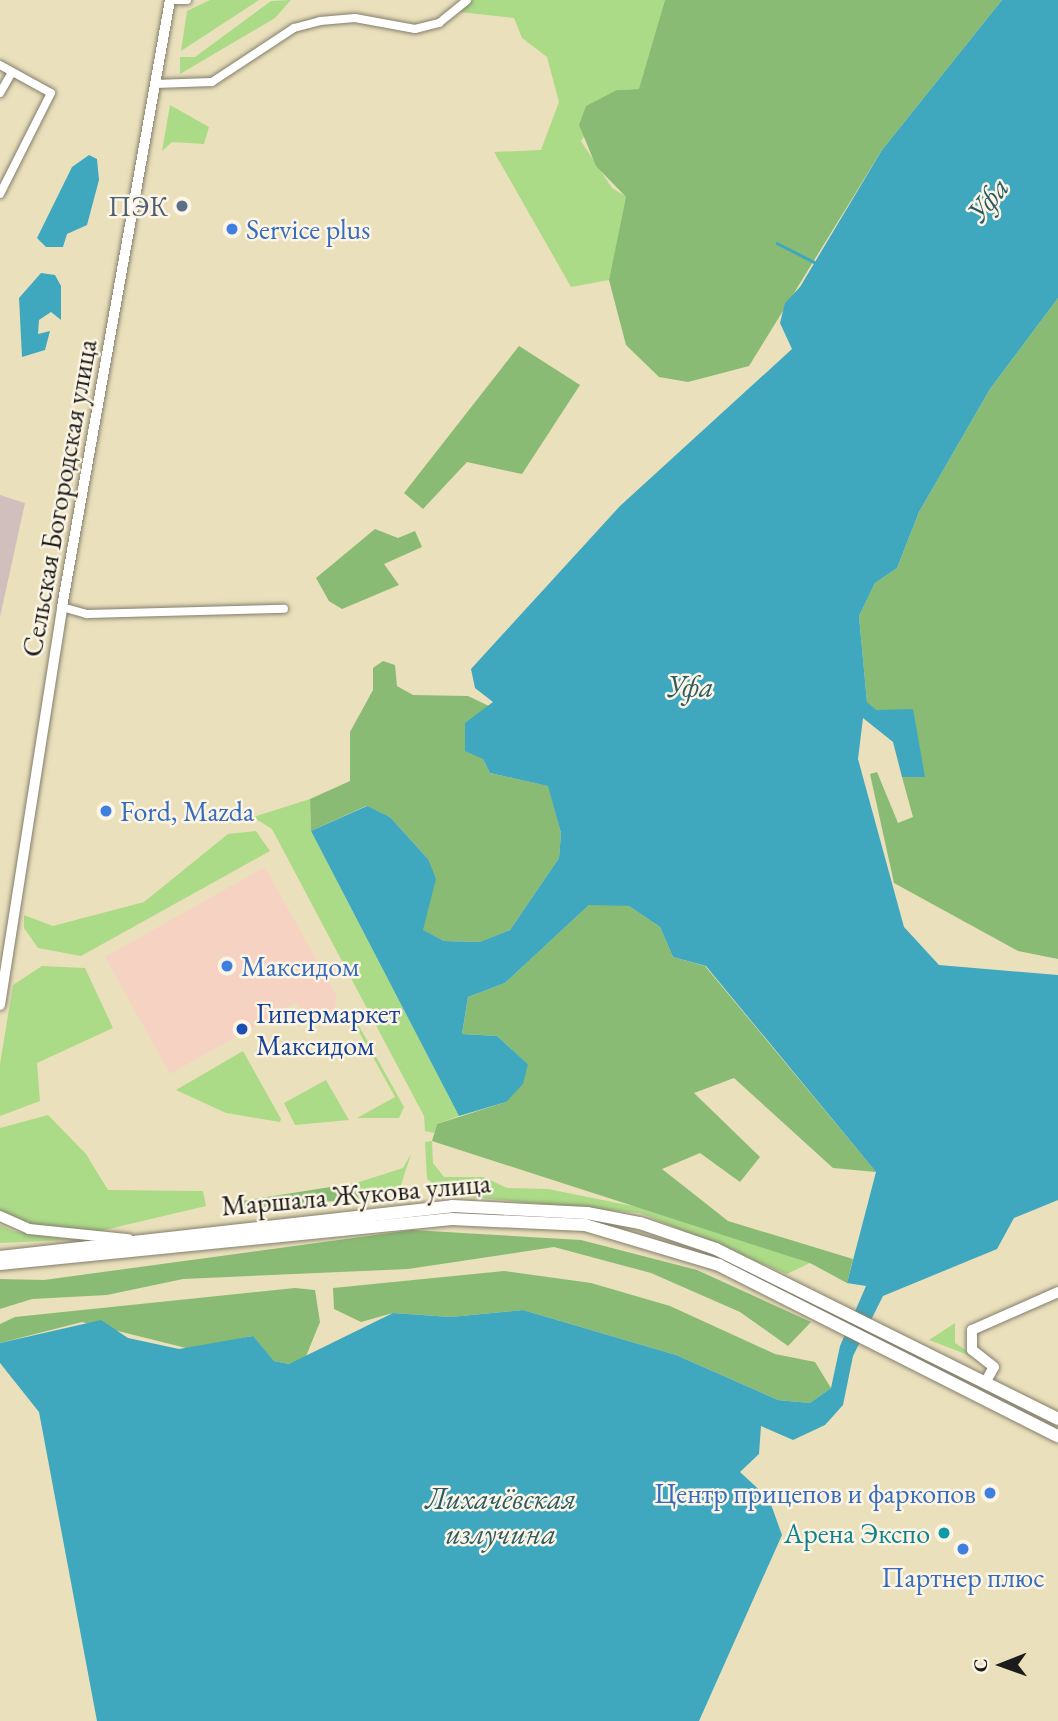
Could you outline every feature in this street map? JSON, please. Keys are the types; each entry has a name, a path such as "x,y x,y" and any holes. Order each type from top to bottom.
{"main road":[{"name":"Сельская Богородская улица","path":"0,1005 62,607 170,0"},
{"name":"Маршала Жукова улица","path":"0,1257 128,1239 400,1210 521,1207 640,1223 788,1283 920,1357"},
{"path":"0,1216 29,1229 128,1239"},
{"name":"Маршала Жукова улица","path":"0,1264 497,1219 632,1235 780,1294 920,1357"},
{"path":"920,1357 985,1382 1058,1419"},
{"path":"920,1357 1058,1436"}],"street":[{"path":"175,0 187,0"},
{"path":"155,84 212,82 294,28 320,21 355,18 415,29 439,23 467,0"},
{"path":"0,65 51,93 0,194"},
{"path":"0,93 12,72"},
{"path":"62,607 87,614 284,609"},
{"path":"985,1382 994,1367 972,1350 972,1330 1058,1292"}],"shaded area":[{"path":"0,495 25,503 0,617"},
{"name":"Максидом","path":"265,867 336,995 335,1010 310,1021 296,1003 170,1074 105,957"}],"green space":[{"path":"210,0 259,0 181,51 187,11"},
{"path":"291,0 275,18 180,74 180,57 195,57 271,1"},
{"path":"472,0 665,0 640,89 617,90 581,141 612,188 627,197 609,280 571,287 494,152 541,150 559,102 547,57 522,38 514,18 459,12"},
{"path":"665,0 1002,0 882,150 749,366 688,382 659,377 626,345 609,280 626,197 596,166 579,125 586,106 617,90 639,89"},
{"path":"170,105 209,127 204,144 172,142 162,151"},
{"path":"1058,298 1058,959 1018,951 894,883 870,774 877,772 898,823 913,817 902,777 925,777 867,702 859,616 875,583 897,568 919,512 990,389"},
{"path":"519,346 580,385 522,474 467,462 423,509 404,493"},
{"path":"375,529 398,538 415,531 422,547 384,564 399,585 342,609 329,601 316,578"},
{"path":"383,661 395,665 397,686 413,695 468,696 491,707 465,723 490,773 549,786 561,833 559,858 510,930 481,942 444,941 422,930 428,859 390,817 366,806 311,831 310,799 350,781 350,732 373,690 373,668"},
{"path":"310,799 311,831 459,1116 437,1124 434,1133 425,1131 424,1116 272,829 253,817"},
{"path":"256,831 270,851 81,956 38,948 24,928 24,915 53,926 144,902 228,834"},
{"path":"600,903 629,906 660,927 673,957 705,966 876,1172 833,1168 734,1078 694,1093 760,1157 740,1182 700,1153 662,1169 728,1221 853,1259 847,1283 810,1263 432,1141 437,1124 506,1102 528,1064 497,1036 462,1034 468,997 505,983 589,905"},
{"path":"42,966 85,968 113,1028 37,1063 40,1101 0,1116 0,1064 13,985"},
{"path":"354,1017 404,1107 399,1118 357,1118 395,1097 352,1019 345,1019"},
{"path":"243,1051 281,1119 280,1122 226,1113 176,1090"},
{"path":"326,1080 349,1120 295,1125 284,1103"},
{"path":"48,1115 86,1154 108,1190 203,1191 206,1206 96,1232 14,1222 0,1212 0,1128"},
{"path":"432,1141 433,1163 444,1177 484,1177 507,1188 548,1189 662,1212 810,1263 787,1274 640,1213 448,1195 427,1179 425,1142"},
{"path":"411,1154 400,1188 358,1199 356,1183 403,1168"},
{"path":"356,1183 358,1199 229,1210 228,1203"},
{"path":"0,1225 13,1231 68,1240 0,1243"},
{"path":"412,1230 581,1240 697,1270 811,1322 788,1346 740,1312 651,1273 554,1247 408,1269 183,1279 107,1295 32,1299 0,1309 0,1279 44,1280"},
{"path":"504,1271 591,1283 670,1306 775,1354 815,1362 831,1388 810,1403 778,1400 676,1355 523,1310 451,1317 393,1313 361,1322 334,1309 333,1288"},
{"path":"295,1288 315,1290 320,1322 304,1361 289,1364 274,1361 252,1336 194,1350 82,1322 0,1343 0,1324 15,1317"},
{"path":"955,1323 955,1343 981,1360 929,1340"}],"water":[{"path":"1002,0 1058,0 1058,298 990,389 919,512 897,568 875,583 859,616 867,702 876,710 913,709 925,777 902,777 893,742 863,718 858,759 904,927 939,965 1058,975 1058,1200 1014,1218 997,1249 883,1296 853,1356 843,1405 825,1425 793,1440 761,1426 759,1454 740,1472 769,1499 782,1535 699,1721 97,1721 39,1412 0,1363 0,1343 101,1320 128,1338 179,1349 253,1336 274,1361 289,1364 393,1313 451,1317 523,1310 676,1355 778,1400 810,1403 831,1388 840,1346 866,1286 847,1283 876,1172 706,966 673,957 660,927 629,906 589,905 505,983 468,997 462,1034 497,1036 528,1064 523,1084 506,1102 459,1116 311,831 367,806 390,817 428,859 436,879 423,930 444,941 480,942 510,930 559,858 561,833 548,786 490,773 483,759 465,751 465,723 493,702 475,688 471,669 620,506 792,349 780,323 785,303 800,287 882,150"},
{"path":"89,155 97,159 99,180 87,225 67,234 63,247 46,247 37,238 72,167"},
{"path":"41,273 55,275 61,286 61,320 51,312 39,320 38,334 50,331 45,350 22,357 19,298"}],"waterway":[{"path":"777,243 814,262"}],"place":[{"name":"ПЭК","path":"182,206"},
{"name":"Service plus","path":"232,229"},
{"name":"Ford, Mazda","path":"106,811"},
{"name":"Максидом","path":"227,966"},
{"name":"Гипермаркет Максидом","path":"242,1029"},
{"name":"Центр прицепов и фаркопов","path":"990,1493"},
{"name":"Арена Экспо","path":"944,1533"},
{"name":"Партнер плюс","path":"963,1549"}],"water label":[{"name":"Уфа","path":"988,200"},
{"name":"Уфа","path":"690,687"},
{"name":"Лихачёвская излучина","path":"501,1516"}]}
